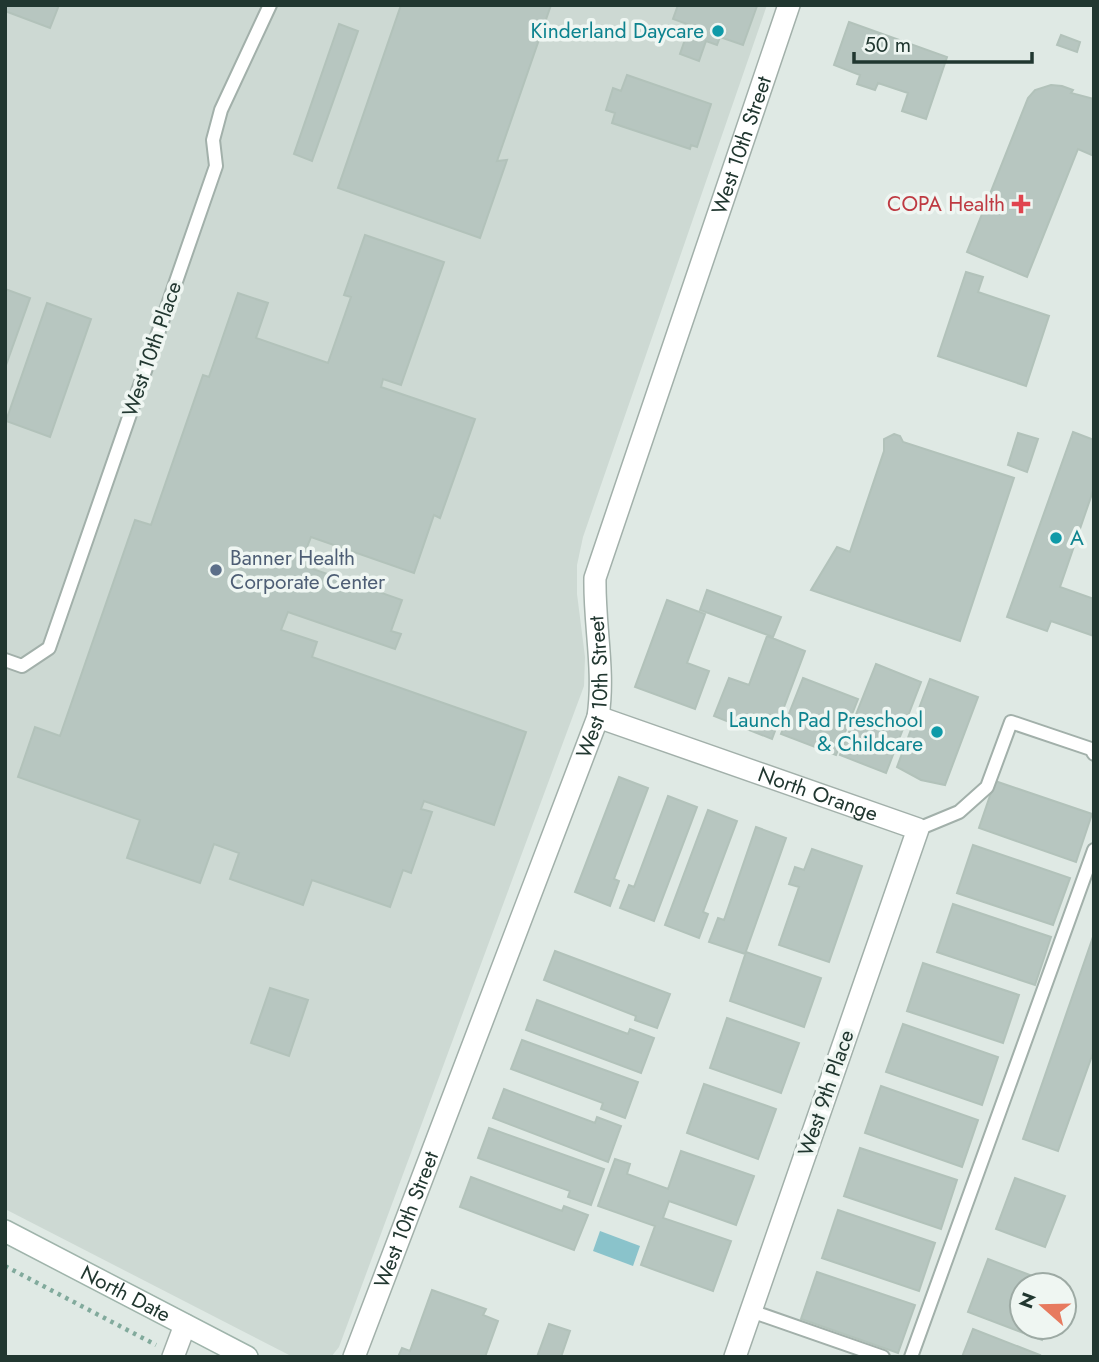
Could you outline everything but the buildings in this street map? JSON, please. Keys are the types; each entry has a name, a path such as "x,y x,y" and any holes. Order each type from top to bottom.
{"street":[{"name":"West 10th Street","path":"354,1357 598,717 601,649 594,606 595,578 789,5"},
{"name":"North Orange","path":"598,717 918,829"},
{"name":"West 9th Place","path":"735,1357 918,829"},
{"name":"North Date","path":"5,1231 247,1357"},
{"path":"174,1355 185,1325"}],"lane":[{"name":"West 10th Place","path":"5,660 22,666 49,648 216,166 213,140 221,110 270,5"},
{"path":"918,829 958,812 987,787 1011,722 1091,749 1094,754"},
{"path":"911,1357 1094,850"},
{"path":"751,1311 883,1357"}],"path":[{"path":"5,1266 174,1355"}],"shaded area":[{"path":"5,5 767,5 583,537 577,565 577,594 585,657 584,686 339,1347 331,1357 293,1357 5,1209"}],"water":[{"path":"600,1231 640,1246 633,1266 593,1251"}],"place":[{"name":"Kinderland Daycare","path":"718,31"},
{"name":"COPA Health","path":"1021,204"},
{"name":"A","path":"1056,538"},
{"name":"Banner Health Corporate Center","path":"216,570"},
{"name":"Launch Pad Preschool & Childcare","path":"937,732"}]}
